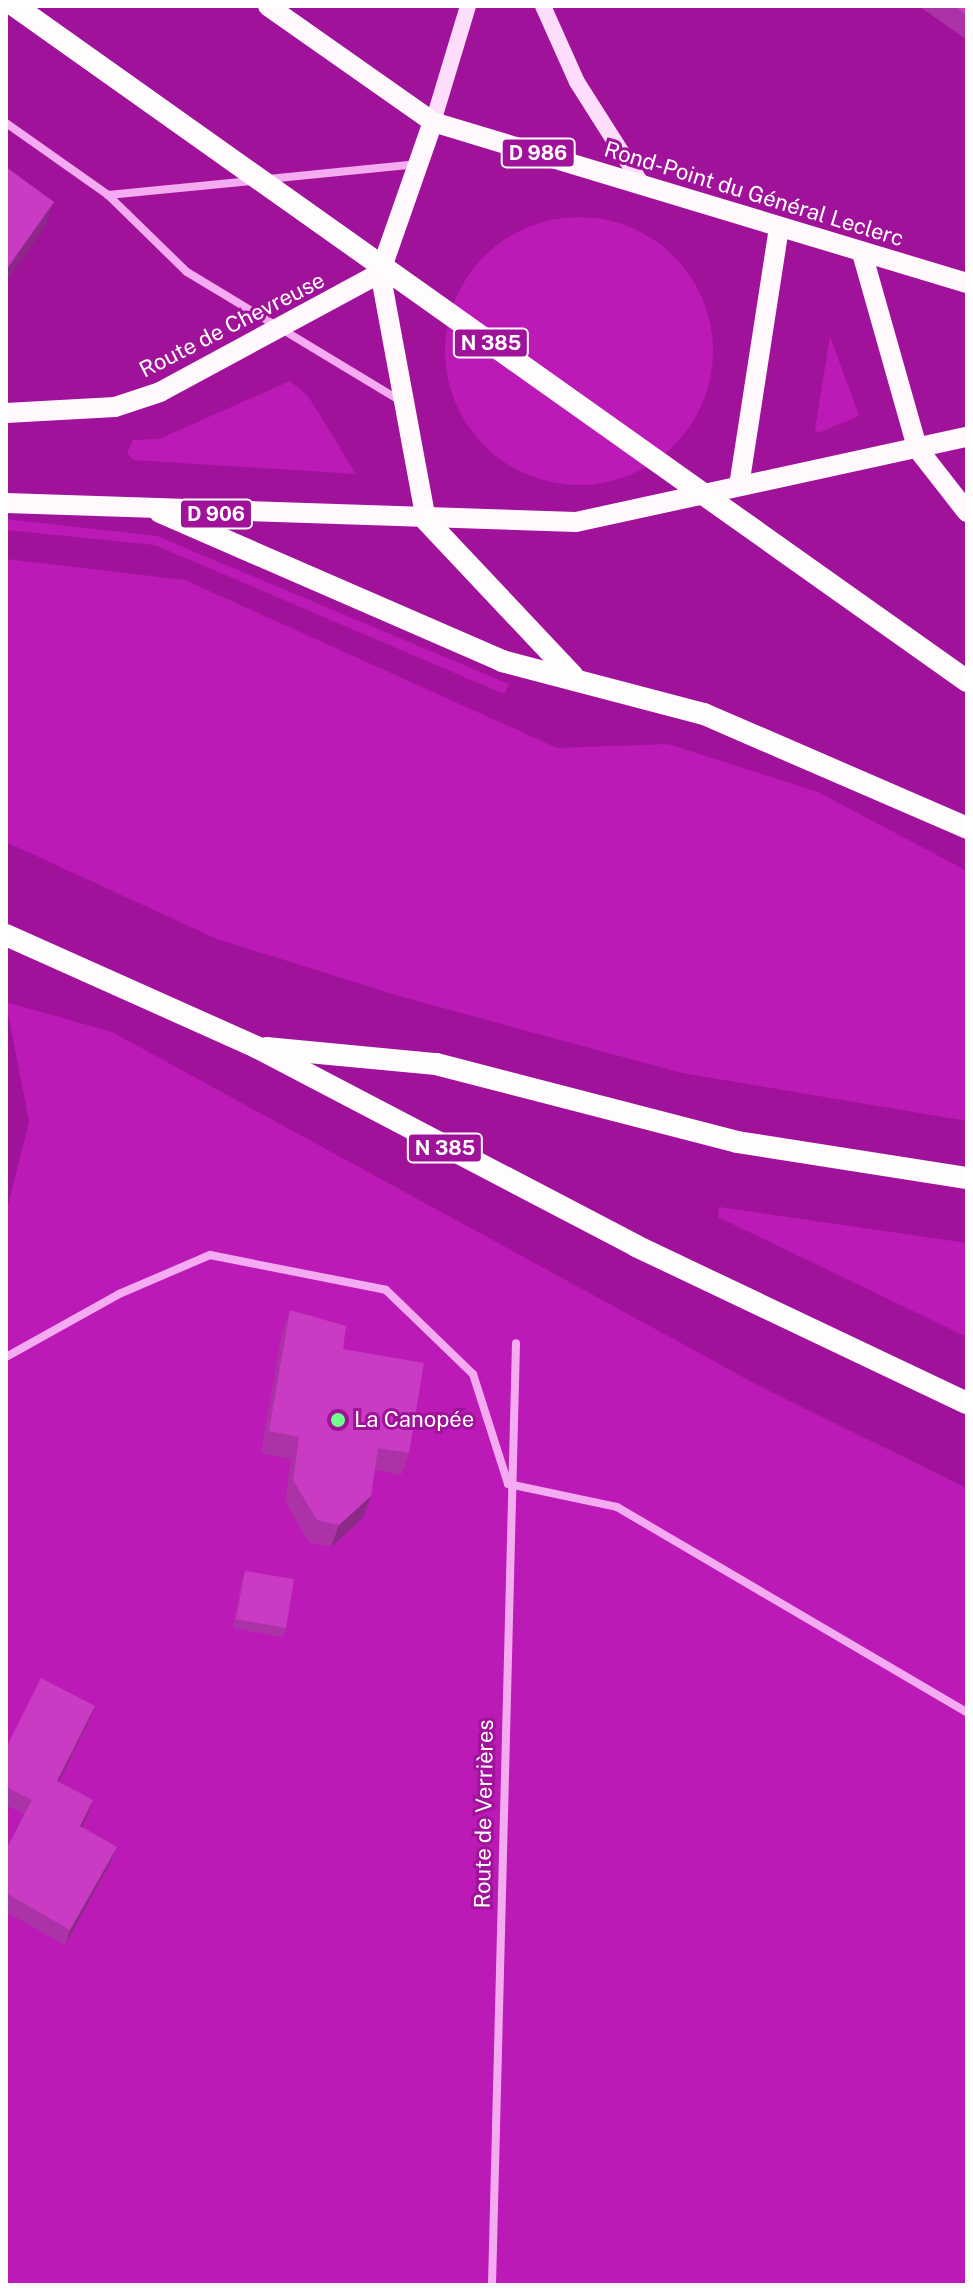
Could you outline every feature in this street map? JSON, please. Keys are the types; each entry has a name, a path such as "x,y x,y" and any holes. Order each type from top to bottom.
{"highway":[{"name":"N 385","path":"15,6 967,681"},
{"path":"160,512 502,661 573,676 704,714 967,828"},
{"path":"426,520 573,676"},
{"name":"N 385","path":"6,935 256,1047 636,1246 967,1403"},
{"path":"256,1047 436,1064 737,1142 967,1178"}],"main road":[{"name":"D 986","path":"268,6 433,122"},
{"path":"468,6 433,122 380,273 426,520 576,522 967,437"},
{"path":"543,6 577,82 643,186"},
{"name":"Rond-Point du Général Leclerc","path":"433,122 967,283"},
{"path":"739,486 779,227"},
{"path":"862,253 917,448 967,512"},
{"name":"Route de Chevreuse","path":"6,413 115,407 160,392 283,330 380,273"},
{"name":"D 906","path":"6,503 160,512 426,520"}],"street":[{"path":"6,123 108,195 175,264 404,402"},
{"path":"108,195 419,164"},
{"path":"6,1357 119,1294 210,1255 386,1290 473,1374 508,1484 617,1507 967,1712"},
{"name":"Route de Verrières","path":"492,2285 508,1484 516,1343"}],"shaded area":[{"path":"579,217 630,227 674,256 703,300 713,351 703,402 674,446 630,475 579,485 528,475 484,446 455,402 445,351 455,300 484,256 528,227"},
{"path":"830,336 859,416 818,433 815,430"},
{"path":"290,381 308,396 356,474 133,460 127,453 133,440 159,439"},
{"path":"6,519 157,536 509,684 504,694 155,545 6,530"},
{"path":"6,559 185,580 557,748 668,744 818,792 967,871 967,1121 682,1073 399,996 217,939 6,842"},
{"path":"6,1002 112,1032 765,1389 967,1488 967,2285 6,2285 6,1213 29,1122"},
{"path":"719,1207 967,1243 967,1337 718,1217"}],"building":[{"path":"954,6 967,6 967,15"},
{"path":"6,167 54,202 6,270"},
{"name":"La Canopée","path":"290,1310 346,1326 343,1349 424,1363 409,1453 378,1448 371,1496 339,1525 317,1520 293,1480 299,1437 269,1431"},
{"path":"245,1571 294,1579 286,1628 236,1619"},
{"path":"41,1678 95,1706 57,1781 93,1800 80,1826 117,1847 70,1930 6,1893 6,1850 32,1800 6,1787 6,1748"}],"place":[{"name":"La Canopée","path":"338,1420"}]}
